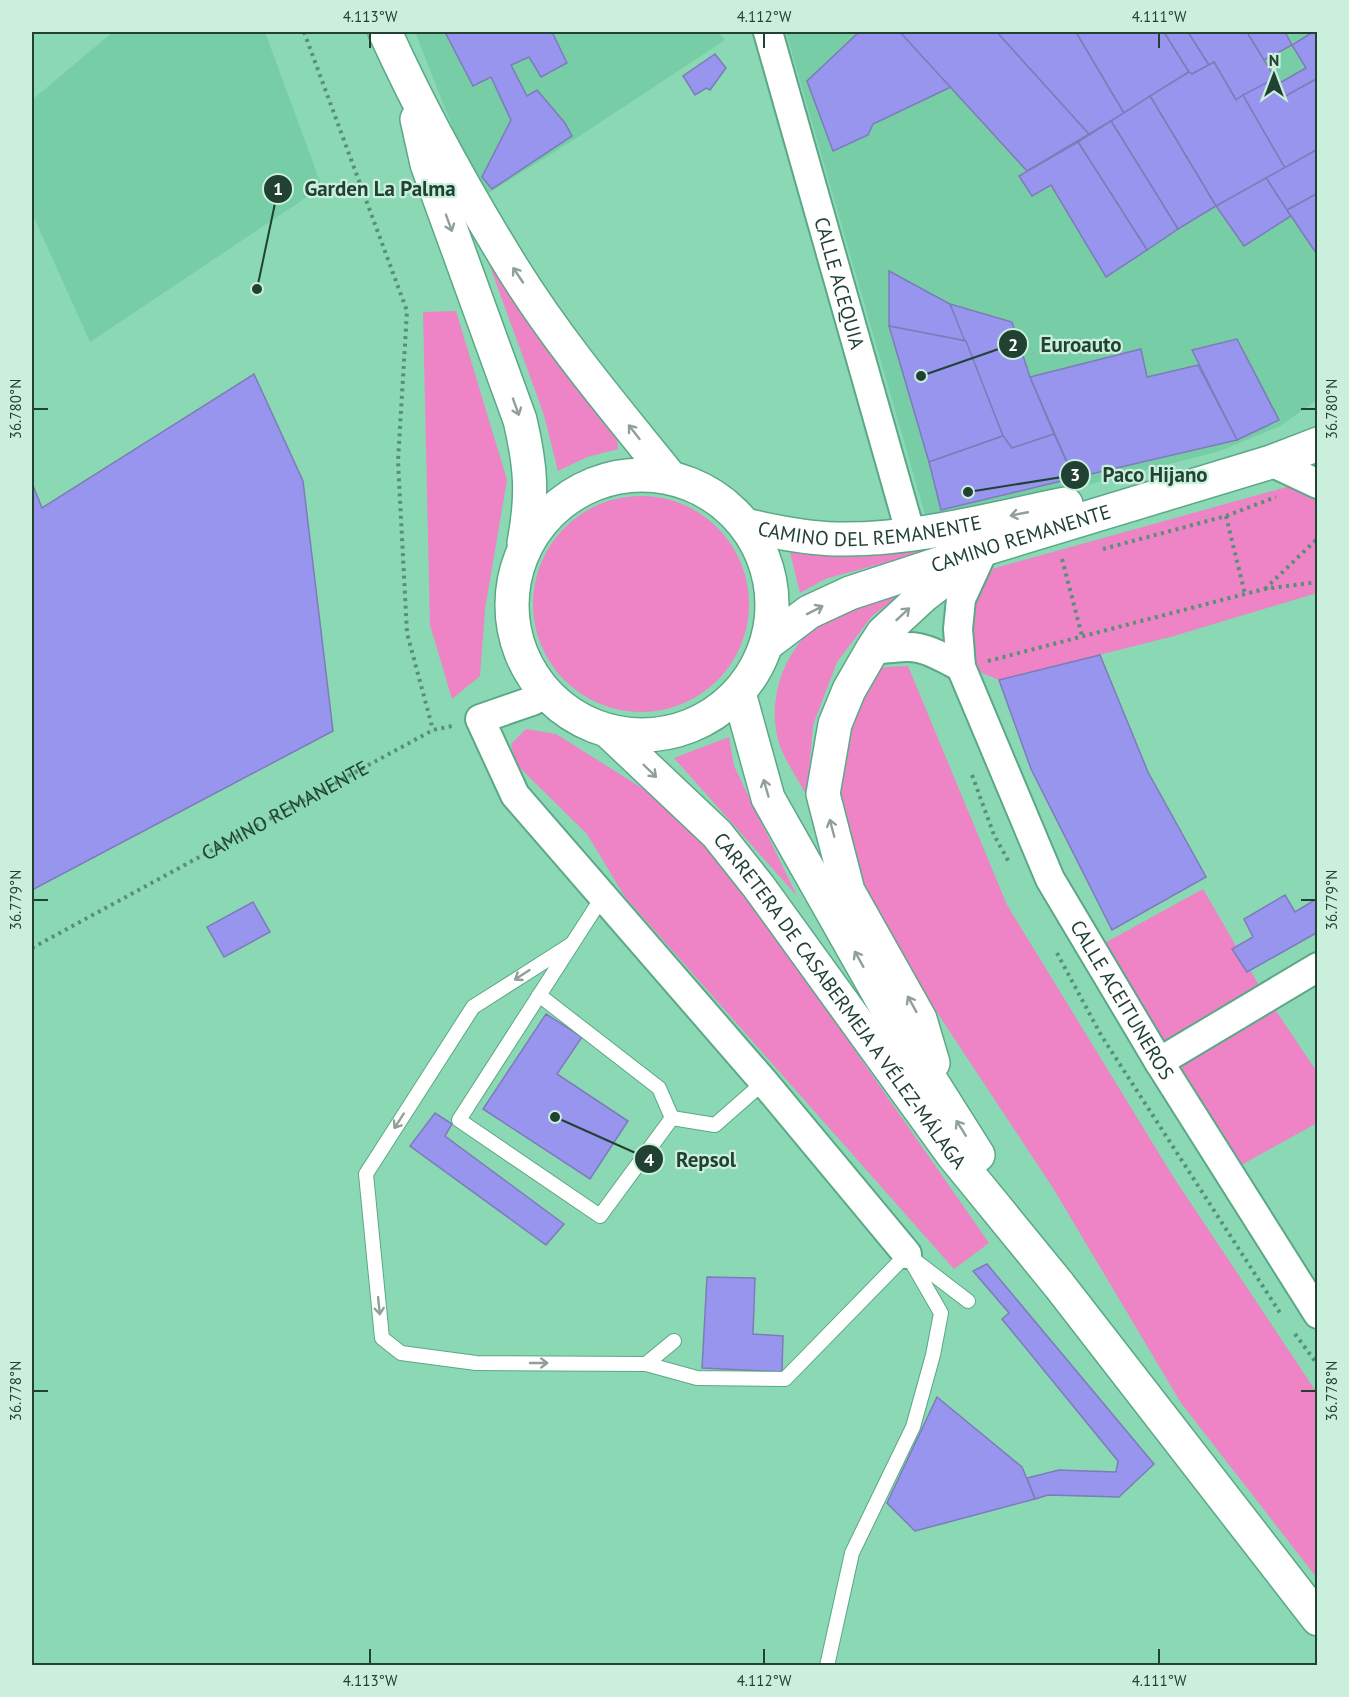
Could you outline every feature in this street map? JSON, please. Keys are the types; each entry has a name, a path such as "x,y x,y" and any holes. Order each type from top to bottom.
{"main road":[{"path":"385,32 410,87 514,270 582,366 670,477"},
{"path":"410,87 427,164 520,420 530,460 531,504 523,551 512,588 513,626 524,662 546,693 574,717 608,731 655,735 701,722 739,693 756,669 768,643 773,602 766,561 746,525 712,495 670,477 626,476 583,488 548,514 523,551"},
{"name":"CAMINO REMANENTE","path":"768,643 809,612 850,593 984,549 1256,466 1317,444"},
{"name":"CAMINO DEL REMANENTE","path":"746,525 817,538 911,535 1256,466"},
{"path":"943,1100 920,1018 848,891 823,794 835,724 849,690 883,633 923,596 984,549"},
{"name":"CARRETERA DE CASABERMEJA A VÉLEZ-MÁLAGA","path":"739,693 768,798 898,1028 1059,1285"},
{"name":"CARRETERA DE CASABERMEJA A VÉLEZ-MÁLAGA","path":"608,731 717,834 759,887 953,1155 1059,1285 1317,1619"}],"street":[{"name":"CALLE ACEQUIA","path":"778,37 911,535"},
{"path":"1256,466 1317,484"},
{"name":"CALLE ACEITUNEROS","path":"984,549 961,599 958,629 974,664 1050,879 1159,1062 1317,1314"},
{"path":"872,650 909,645 974,664"},
{"path":"546,693 532,701 480,718 515,795 764,1082 907,1254"},
{"path":"1159,1062 1317,967"}],"lane":[{"path":"603,896 459,1120 600,1216 672,1118"},
{"path":"572,944 473,1007 366,1174 382,1338 401,1353 476,1363 646,1364 697,1378 785,1379 907,1254"},
{"path":"538,995 659,1088 672,1118"},
{"path":"672,1118 715,1125 764,1082"},
{"path":"907,1254 968,1301"},
{"path":"827,1665 852,1553 913,1426 933,1355 941,1313 907,1254"},
{"path":"646,1364 674,1341"}],"path":[{"path":"304,32 407,310 398,461 407,633 434,730"},
{"path":"1095,551 1226,516 1284,494"},
{"path":"1226,516 1245,594"},
{"path":"1264,589 1317,538"},
{"path":"1050,562 1073,556"},
{"path":"1062,560 1082,636"},
{"path":"974,664 1264,589 1317,582"},
{"path":"974,664 984,650"},
{"name":"CAMINO REMANENTE","path":"32,948 434,730 480,718"}],"shaded area":[{"path":"113,32 265,32 322,187 90,342 32,213 32,100"},
{"path":"415,32 718,32 725,40 484,196 467,164"},
{"path":"786,32 1317,32 1317,400 1280,426 1220,451 928,525"},
{"path":"487,258 617,440 618,449 587,457 558,471 544,415"},
{"path":"456,311 507,480 485,609 480,676 452,699 430,625 423,312"},
{"path":"1294,485 1317,494 1317,593 1174,636 999,680 977,671 966,628 967,606 988,570"},
{"path":"630,496 652,496 672,500 692,508 718,527 737,553 745,573 749,604 745,635 737,655 718,681 692,700 672,708 652,712 630,712 610,708 590,700 572,688 557,673 545,655 537,635 533,615 533,593 537,573 545,553 557,535 572,520 590,508 610,500"},
{"path":"961,542 825,579 800,593 790,552 862,557"},
{"path":"902,593 872,616 837,662 813,725 807,796 782,750 776,727 777,693 788,661 807,634 829,617 860,604"},
{"path":"908,666 1007,905 1174,1178 1317,1393 1317,1578 1181,1403 1053,1188 915,979 856,881 834,808 841,743 873,668"},
{"path":"526,729 556,734 672,807 755,907 989,1243 954,1269 625,897 587,834 516,764 511,744"},
{"path":"729,737 734,766 797,896 674,758"},
{"path":"1203,889 1260,987 1317,1072 1317,1123 1236,1168 1101,945"}],"building":[{"path":"445,32 552,32 567,63 541,77 529,57 511,65 527,96 537,90 565,123 572,136 492,189 482,177 511,120 491,77 473,86"},
{"path":"859,32 900,32 951,87 873,124 868,135 833,151 807,81"},
{"path":"900,32 997,32 1089,134 1027,171"},
{"path":"997,32 1076,32 1124,113 1089,134"},
{"path":"1076,32 1164,32 1189,72 1124,113"},
{"path":"1164,32 1188,32 1209,65 1192,74 1189,72"},
{"path":"1188,32 1247,32 1275,78 1236,100 1214,62 1209,65"},
{"path":"1247,32 1285,32 1292,45 1264,60"},
{"path":"1313,32 1318,32 1318,78 1284,97 1276,85 1306,68 1292,45"},
{"path":"715,54 726,68 710,90 706,88 695,95 683,76"},
{"path":"1214,62 1236,100 1243,95 1285,168 1216,206 1150,96 1189,72 1192,74"},
{"path":"1318,78 1318,149 1285,168 1243,95 1272,80 1284,97"},
{"path":"1150,96 1216,206 1178,229 1111,121"},
{"path":"1111,121 1178,229 1147,250 1078,142"},
{"path":"1078,142 1147,250 1106,277 1051,185 1032,196 1019,176"},
{"path":"1318,149 1318,193 1287,210 1266,178"},
{"path":"1266,178 1291,216 1244,246 1216,206"},
{"path":"1318,193 1318,256 1287,210"},
{"path":"889,271 950,304 966,341 889,326"},
{"path":"950,304 1012,322 1030,377 1054,434 1012,448 1003,436"},
{"path":"889,326 966,341 1003,436 929,462"},
{"path":"1237,339 1279,420 1237,440 1192,350"},
{"path":"1141,349 1147,377 1198,365 1237,440 1074,478 1030,377"},
{"path":"254,374 303,481 333,731 32,890 32,483 42,508"},
{"path":"1054,434 1074,478 941,510 929,462 1003,436 1012,448"},
{"path":"1100,655 1148,772 1206,877 1112,930 1031,769 999,680"},
{"path":"1285,895 1295,912 1318,898 1318,932 1247,972 1232,949 1253,937 1244,919"},
{"path":"253,902 270,932 224,957 207,927"},
{"path":"546,1014 582,1037 557,1074 628,1121 590,1179 483,1109"},
{"path":"435,1113 452,1124 445,1136 564,1224 546,1245 410,1146"},
{"path":"987,1264 1154,1464 1119,1497 1048,1495 1035,1499 1027,1478 1059,1470 1116,1472 1118,1461 1002,1319 1009,1313 973,1271"},
{"path":"707,1277 755,1278 753,1334 783,1336 782,1372 702,1368"},
{"path":"937,1397 1022,1467 1035,1499 915,1531 887,1503"}],"place":[{"name":"Garden La Palma","path":"257,289"},
{"name":"Euroauto","path":"921,376"},
{"name":"Paco Hijano","path":"968,492"},
{"name":"Repsol","path":"555,1117"}]}
